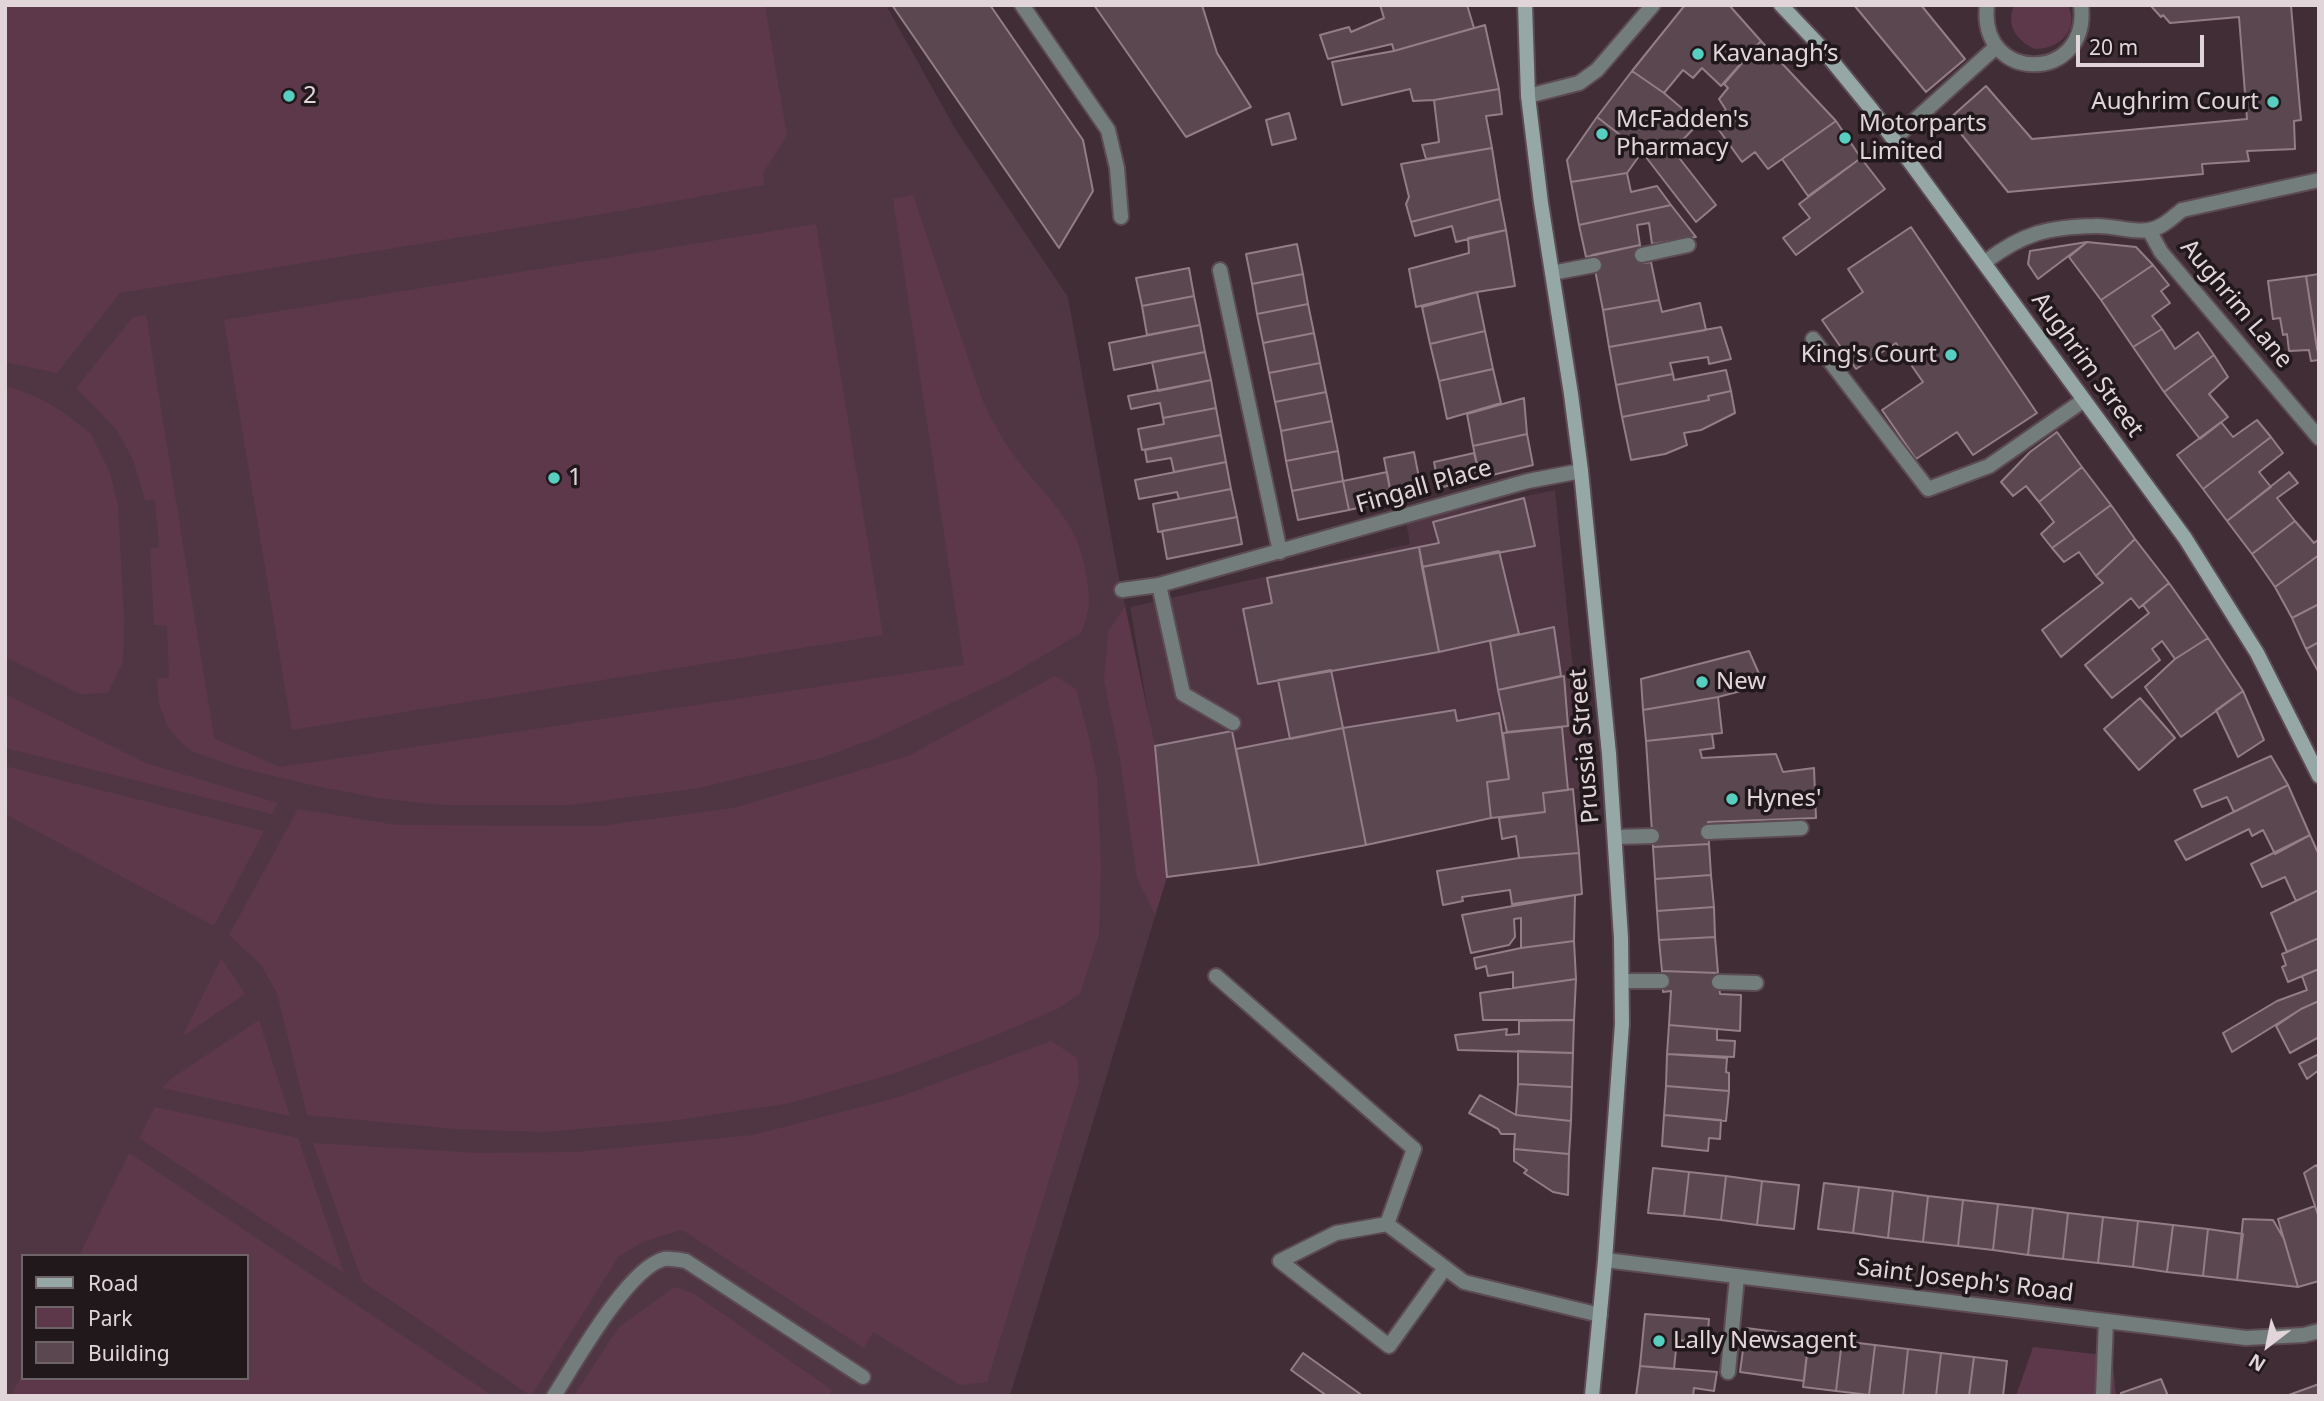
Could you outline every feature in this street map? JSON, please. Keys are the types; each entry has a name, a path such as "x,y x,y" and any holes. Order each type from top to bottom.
{"main road":[{"name":"Prussia Street","path":"1525,5 1528,96 1541,204 1581,471 1616,837 1622,1024 1605,1261 1592,1396"},
{"name":"Aughrim Street","path":"1781,5 1819,45 1894,139 2185,538 2257,653 2319,776"}],"street":[{"path":"1022,5 1108,130 1117,168 1121,217"},
{"path":"1528,96 1579,83 1597,70 1653,5"},
{"path":"1987,5 1985,19 1996,47 2009,59 2024,64 2041,65 2057,60 2070,49 2079,35 2081,5"},
{"path":"1894,139 1996,47"},
{"name":"Aughrim Lane","path":"1985,262 2007,245 2029,234 2061,228 2098,226 2149,230 2165,223 2182,210 2319,180"},
{"name":"Aughrim Lane","path":"2149,230 2161,252 2319,438"},
{"path":"1642,255 1688,245"},
{"path":"1552,273 1594,264"},
{"path":"1220,270 1280,552"},
{"path":"1813,339 1928,489 1989,466 2084,400"},
{"name":"Fingall Place","path":"1122,590 1159,584 1280,552 1528,481 1581,471"},
{"path":"1159,584 1183,694 1233,723"},
{"path":"1708,832 1801,828"},
{"path":"1616,837 1652,836"},
{"path":"1216,976 1414,1149 1387,1224"},
{"path":"1622,981 1662,981"},
{"path":"1718,982 1756,983"},
{"path":"1445,1268 1389,1346 1280,1261 1336,1233 1387,1224 1464,1282 1600,1315"},
{"path":"554,1396 621,1294 645,1269 665,1259 686,1261 863,1377"},
{"name":"Saint Joseph's Road","path":"1605,1261 2246,1338 2304,1335 2319,1331"},
{"path":"1728,1372 1737,1277"},
{"path":"2103,1396 2106,1321"}],"shaded area":[{"path":"5,5 886,5 956,130 1068,297 1118,573 1149,717 1130,607 1410,544 1406,521 1555,490 1585,788 1543,793 1545,812 1491,818 1259,865 1167,877 1010,1396 5,1396"}],"green space":[{"name":"2","path":"5,5 765,5 787,136 763,173 764,185 120,293 57,373 5,362"},
{"path":"2014,5 2068,5 2071,14 2069,30 2065,37 2052,46 2035,49 2014,32 2011,19"},
{"path":"913,195 982,399 1010,449 1062,515 1077,541 1089,597 1087,617 1081,633 1007,677 876,738 821,758 699,788 570,805 442,805 378,798 311,785 237,767 191,751 167,725 159,704 157,679 169,677 167,626 154,625 150,549 159,547 155,500 145,500 134,462 117,430 76,388 133,317 146,315 214,738 280,767 964,665 893,199"},
{"name":"1","path":"816,224 883,635 292,730 224,320"},
{"path":"5,385 37,397 63,412 91,434 110,473 118,506 124,617 123,662 108,693 80,694 5,657"},
{"path":"1125,606 1155,746 1167,877 1155,915 1137,878 1120,759 1104,680 1108,632"},
{"path":"1055,676 1076,689 1088,734 1097,778 1101,866 1099,934 1080,994 1057,1009 893,1074 790,1103 671,1121 544,1132 455,1129 307,1115 277,993 261,965 229,935 298,809 397,825 600,826 733,808 908,756"},
{"path":"5,694 146,763 278,803 272,814 5,748"},
{"path":"5,766 264,831 214,926 5,814"},
{"path":"221,958 245,994 182,1037 220,961"},
{"path":"259,1020 290,1116 162,1088 172,1078"},
{"path":"1051,1041 1077,1058 1079,1082 987,1382 960,1385 873,1332 864,1348 682,1230 645,1241 619,1256 531,1396 362,1281 313,1143 479,1153 576,1152 753,1135 899,1097"},
{"path":"155,1107 298,1138 344,1273 139,1138"},
{"path":"129,1153 493,1396 11,1396 21,1376 21,1380 248,1380 248,1254 80,1254"},
{"path":"674,1287 693,1293 832,1390 829,1396 574,1396 618,1328"},
{"path":"2033,1347 2112,1356 2116,1396 2016,1396"}],"building":[{"path":"892,5 990,5 1083,140 1093,191 1059,248"},
{"path":"1094,5 1202,5 1217,53 1251,107 1186,137"},
{"path":"1380,5 1467,5 1474,28 1394,51 1392,44 1328,59 1320,35 1349,27 1351,32 1384,18"},
{"name":"Kavanagh’s","path":"1685,5 1729,5 1761,41 1721,86 1702,68 1693,78 1683,70 1664,93 1632,71"},
{"path":"1854,5 1921,5 1965,59 1926,92"},
{"name":"Aughrim Court","path":"2152,5 2291,6 2301,120 2294,121 2295,149 2247,151 2249,161 2202,164 2203,174 2008,192 1949,119 1986,86 2032,139 2247,119 2239,17 2170,23 2163,15 2161,17"},
{"path":"1485,25 1499,89 1413,101 1410,89 1342,105 1332,62 1394,51"},
{"path":"1761,41 1836,121 1768,169 1755,152 1742,162 1711,119 1726,110 1719,99 1728,88 1724,84"},
{"path":"1632,71 1664,93 1699,123 1673,150 1716,205 1696,222 1642,152 1597,117"},
{"path":"1499,89 1502,114 1486,116 1492,148 1426,159 1422,145 1439,142 1434,100"},
{"path":"1289,113 1296,139 1272,145 1266,120"},
{"name":"McFadden's Pharmacy","path":"1597,117 1642,152 1627,173 1571,182 1567,160"},
{"path":"1836,121 1861,158 1808,196 1782,159"},
{"path":"1492,148 1500,199 1411,222 1406,204 1409,197 1401,164"},
{"path":"1861,158 1885,189 1796,255 1783,238 1810,218 1799,204"},
{"path":"1627,173 1631,192 1657,186 1671,205 1579,225 1571,182"},
{"path":"1500,199 1506,230 1456,242 1452,226 1415,236 1411,222"},
{"path":"1671,205 1696,237 1652,244 1649,223 1637,225 1640,245 1586,257 1579,225"},
{"name":"King's Court","path":"1911,227 2037,413 1973,455 1957,432 1916,459 1882,410 1923,382 1896,343 1856,369 1822,320 1863,292 1848,269"},
{"path":"1506,230 1515,286 1416,307 1409,269 1469,253 1468,238"},
{"path":"2087,242 2136,247 2153,265 2101,300 2069,257"},
{"path":"2087,242 2038,279 2028,264 2030,251"},
{"path":"1297,244 1303,274 1252,284 1246,254"},
{"path":"1640,245 1644,263 1651,262 1659,300 1603,310 1592,255"},
{"path":"2153,265 2169,285 2161,291 2170,303 2152,316 2162,329 2133,347 2101,300"},
{"path":"1189,268 1194,296 1142,306 1136,278"},
{"path":"1303,274 1308,304 1257,314 1252,284"},
{"path":"2319,274 2319,349 2317,349 2306,276"},
{"path":"2306,276 2319,360 2311,361 2309,350 2289,351 2287,334 2283,335 2280,318 2273,319 2268,281"},
{"path":"1477,292 1485,331 1430,344 1422,307"},
{"path":"1194,296 1200,325 1147,335 1142,306"},
{"path":"1659,300 1662,312 1700,303 1706,330 1609,347 1603,310"},
{"path":"1308,304 1314,333 1263,343 1257,314"},
{"path":"1200,325 1205,352 1114,370 1109,343"},
{"path":"1721,327 1731,359 1709,364 1708,357 1670,363 1673,374 1616,385 1609,347"},
{"path":"2162,329 2175,349 2198,332 2214,355 2164,392 2133,347"},
{"path":"1485,331 1493,369 1439,381 1430,344"},
{"path":"1314,333 1320,363 1269,373 1263,343"},
{"path":"1205,352 1211,380 1158,391 1152,362"},
{"path":"2214,355 2228,377 2209,394 2228,417 2200,439 2164,392"},
{"path":"1320,363 1326,392 1275,402 1269,373"},
{"path":"1493,369 1501,403 1447,419 1439,381"},
{"path":"1726,370 1731,391 1708,396 1709,400 1622,417 1616,385 1673,374 1674,380"},
{"path":"1211,380 1216,408 1163,418 1160,403 1131,409 1128,396"},
{"path":"1731,391 1735,413 1701,430 1684,433 1687,445 1665,454 1631,460 1622,417 1709,400 1708,396"},
{"path":"1326,392 1332,421 1281,431 1275,402"},
{"path":"1524,398 1527,434 1473,446 1467,414"},
{"path":"1216,408 1221,435 1142,450 1138,429 1164,424 1163,418"},
{"path":"2257,420 2271,437 2203,489 2177,455 2221,422 2233,437"},
{"path":"1332,421 1338,451 1286,461 1281,431"},
{"path":"2057,432 2082,467 2039,502 2026,486 2013,496 2001,482 2030,452"},
{"path":"1527,434 1533,465 1480,478 1473,446"},
{"path":"1221,435 1226,462 1174,472 1171,458 1147,462 1145,450"},
{"path":"2271,437 2283,453 2259,472 2271,487 2227,521 2203,489"},
{"path":"1338,451 1343,481 1292,491 1286,461"},
{"path":"1414,452 1422,493 1392,500 1384,458"},
{"path":"1474,453 1480,478 1439,488 1434,462"},
{"path":"1226,462 1231,489 1179,499 1177,492 1139,499 1135,480"},
{"path":"2082,467 2111,505 2052,548 2041,534 2054,522 2039,502"},
{"path":"1387,472 1392,500 1349,510 1343,481"},
{"path":"2289,472 2298,483 2277,498 2295,521 2252,554 2227,521"},
{"path":"1343,481 1349,510 1298,520 1292,491"},
{"path":"1231,489 1237,517 1158,532 1153,504"},
{"path":"1524,498 1535,546 1422,567 1419,547 1439,543 1433,522"},
{"path":"2111,505 2135,539 2096,576 2079,552 2064,562 2052,548"},
{"path":"1237,517 1242,544 1167,559 1162,531"},
{"path":"2295,521 2314,543 2319,539 2319,555 2275,587 2252,554"},
{"path":"2135,539 2169,583 2139,608 2131,598 2061,657 2042,630 2103,583 2096,576"},
{"path":"1419,547 1439,652 1258,684 1243,609 1272,603 1267,578"},
{"path":"1499,551 1519,634 1439,652 1422,567"},
{"path":"2319,555 2319,604 2292,618 2275,587"},
{"path":"2169,583 2208,638 2175,659 2162,641 2152,649 2160,660 2112,698 2085,665 2149,613 2143,605"},
{"path":"2319,604 2319,642 2306,649 2292,618"},
{"path":"1554,627 1561,676 1498,690 1490,641"},
{"path":"2208,638 2243,691 2181,737 2145,687 2175,659"},
{"path":"2319,642 2319,673 2306,649"},
{"name":"New","path":"1749,651 1764,685 1718,697 1643,710 1641,679"},
{"path":"1331,670 1343,728 1290,739 1278,680"},
{"path":"1564,676 1568,726 1507,732 1498,690"},
{"path":"2243,691 2264,740 2238,757 2216,710"},
{"path":"1718,697 1722,733 1646,741 1643,710"},
{"path":"2140,698 2175,738 2139,770 2104,729"},
{"path":"1455,710 1457,721 1499,713 1509,779 1487,782 1491,818 1366,845 1343,728"},
{"path":"1562,727 1568,790 1543,793 1545,812 1491,818 1487,782 1509,779 1503,733"},
{"path":"1343,728 1366,845 1259,865 1236,749"},
{"path":"1232,731 1259,865 1167,877 1155,746"},
{"name":"Hynes'","path":"1712,734 1714,748 1700,750 1702,758 1776,754 1783,772 1814,768 1816,818 1708,822 1709,844 1653,847 1646,741"},
{"path":"2271,756 2288,785 2234,812 2227,797 2202,807 2194,790"},
{"path":"2288,785 2310,835 2275,854 2263,830 2252,836 2249,829 2186,860 2175,841"},
{"path":"1573,789 1579,853 1519,858 1516,836 1502,839 1499,818 1545,812 1543,793"},
{"path":"2310,835 2319,855 2319,890 2296,901 2285,877 2262,887 2251,864"},
{"path":"1709,844 1711,875 1655,879 1653,847"},
{"path":"1579,853 1582,894 1512,904 1510,890 1462,897 1463,901 1443,905 1437,871 1519,858"},
{"path":"1711,875 1714,907 1657,911 1655,879"},
{"path":"2319,890 2319,938 2287,952 2271,913"},
{"path":"1575,895 1574,941 1521,948 1521,918 1514,919 1515,937 1509,945 1471,953 1462,915"},
{"path":"1714,907 1715,937 1659,940 1657,911"},
{"path":"1715,937 1718,973 1662,971 1659,940"},
{"path":"2319,938 2319,969 2288,982 2282,967 2286,965 2282,954"},
{"path":"1574,941 1576,979 1513,988 1513,972 1488,976 1486,966 1476,969 1474,958"},
{"path":"2319,969 2319,1001 2301,1009 2232,1052 2223,1033 2277,1001 2307,990 2302,976"},
{"path":"1662,971 1718,973 1720,994 1741,995 1740,1031 1669,1025 1671,991 1663,992"},
{"path":"1576,979 1574,1020 1483,1020 1480,993"},
{"path":"2319,1001 2319,1037 2290,1053 2276,1026 2301,1009"},
{"path":"1574,1020 1573,1053 1458,1050 1455,1035 1507,1029 1506,1035 1519,1034 1519,1021"},
{"path":"1669,1025 1717,1029 1717,1040 1735,1041 1734,1057 1667,1054"},
{"path":"1518,1051 1573,1053 1572,1087 1518,1084"},
{"path":"1667,1054 1727,1058 1729,1091 1666,1086"},
{"path":"2319,1054 2319,1070 2307,1079 2299,1064"},
{"path":"1518,1084 1572,1087 1571,1121 1516,1115"},
{"path":"1666,1086 1729,1091 1726,1121 1664,1115"},
{"path":"1480,1095 1516,1115 1571,1121 1569,1154 1514,1149 1515,1134 1501,1134 1498,1129 1469,1113"},
{"path":"1664,1115 1721,1120 1720,1139 1709,1138 1708,1151 1662,1146"},
{"path":"1514,1149 1569,1154 1568,1195 1553,1192 1524,1173 1527,1170 1514,1161"},
{"path":"2316,1165 2319,1169 2319,1218 2304,1173"},
{"path":"1653,1168 1689,1172 1684,1216 1648,1213"},
{"path":"1689,1172 1726,1176 1721,1220 1684,1216"},
{"path":"1726,1176 1762,1181 1757,1225 1721,1220"},
{"path":"1762,1181 1799,1185 1794,1229 1757,1225"},
{"path":"1824,1183 1859,1187 1853,1233 1818,1229"},
{"path":"1859,1187 1893,1191 1888,1238 1853,1233"},
{"path":"1893,1191 1928,1196 1923,1242 1888,1238"},
{"path":"1928,1196 1963,1200 1958,1246 1923,1242"},
{"path":"1963,1200 1998,1204 1993,1250 1958,1246"},
{"path":"1998,1204 2033,1208 2028,1255 1993,1250"},
{"path":"2315,1206 2319,1218 2319,1281 2298,1287 2278,1219"},
{"path":"2033,1208 2068,1213 2063,1259 2028,1255"},
{"path":"2068,1213 2103,1217 2098,1263 2063,1259"},
{"path":"2103,1217 2138,1221 2133,1267 2098,1263"},
{"path":"2243,1219 2273,1220 2284,1239 2298,1287 2237,1280"},
{"path":"2138,1221 2173,1225 2167,1272 2133,1267"},
{"path":"2173,1225 2208,1229 2203,1276 2167,1272"},
{"path":"2208,1229 2243,1234 2237,1280 2203,1276"},
{"name":"Lally Newsagent","path":"1645,1314 1709,1319 1707,1343 1677,1340 1674,1369 1640,1366"},
{"path":"1746,1328 1809,1336 1804,1381 1740,1372"},
{"path":"1809,1336 1842,1341 1836,1391 1803,1387"},
{"path":"1842,1341 1875,1345 1869,1395 1836,1391"},
{"path":"1875,1345 1908,1349 1903,1396 1869,1395"},
{"path":"1908,1349 1941,1353 1936,1396 1903,1396"},
{"path":"1303,1353 1363,1396 1327,1396 1291,1370"},
{"path":"1941,1353 1974,1357 1969,1396 1936,1396"},
{"path":"1974,1357 2007,1361 2003,1396 1969,1396"},
{"path":"1640,1366 1717,1372 1714,1391 1694,1388 1693,1396 1636,1396"},
{"path":"2161,1379 2168,1396 2122,1396 2121,1393"},
{"path":"2319,1384 2319,1396 2286,1396"}],"place":[{"name":"Kavanagh’s","path":"1698,54"},
{"name":"2","path":"289,96"},
{"name":"Aughrim Court","path":"2273,102"},
{"name":"McFadden's Pharmacy","path":"1602,134"},
{"name":"Motorparts Limited","path":"1845,138"},
{"name":"King's Court","path":"1951,355"},
{"name":"1","path":"554,478"},
{"name":"New","path":"1702,682"},
{"name":"Hynes'","path":"1732,799"},
{"name":"Lally Newsagent","path":"1659,1341"}]}
